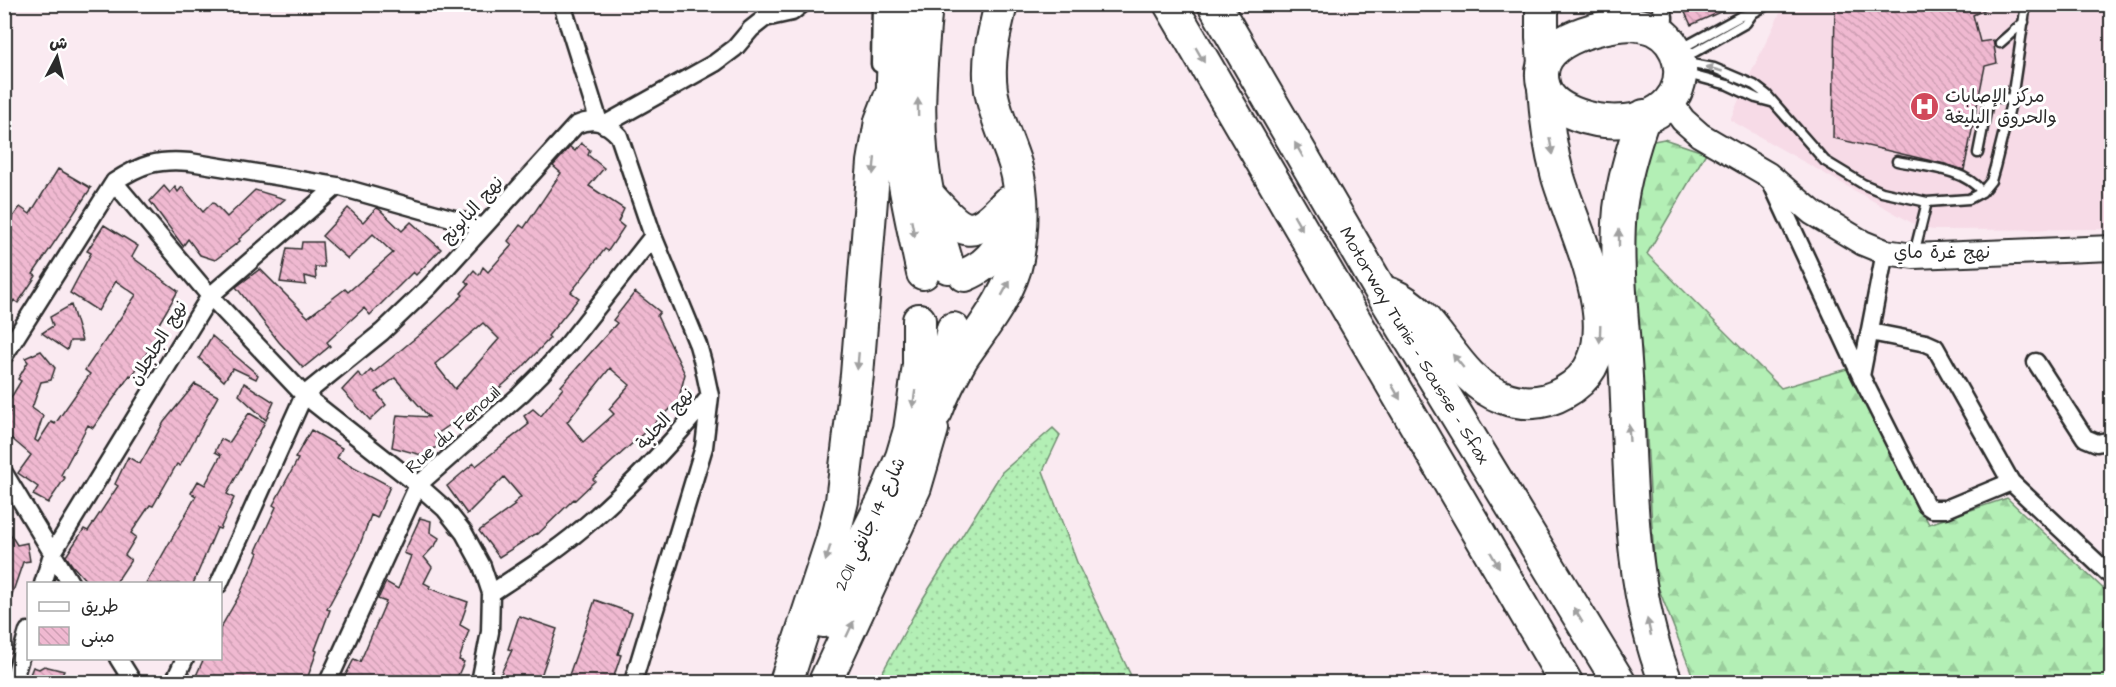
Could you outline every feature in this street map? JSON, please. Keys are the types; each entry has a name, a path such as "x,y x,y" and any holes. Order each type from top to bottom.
{"highway":[{"path":"903,4 893,90 900,153 945,272 974,292 973,310 968,318 953,329 935,330 919,320"},
{"path":"926,4 918,101 921,153 927,193 945,272"},
{"path":"945,272 985,264 999,248 1007,227 1005,188 977,92 977,48 987,4"},
{"path":"936,412 956,369 1007,287 1017,262 1021,233 1021,195 1015,164 995,106 990,76 992,41 1001,4"},
{"path":"1170,4 1566,682"},
{"name":"Motorway Tunis - Sousse - Sfax","path":"1214,4 1381,291 1619,682"},
{"path":"1381,291 1398,297 1412,307 1469,375 1479,384 1502,397 1515,401 1542,401 1568,391 1588,372 1599,347 1601,333 1599,313 1583,248 1558,179 1554,159 1546,114 1542,4"},
{"path":"1608,15 1643,26 1673,47 1676,93 1654,111 1611,122 1585,117 1554,102 1544,76 1554,49 1608,15"},
{"path":"786,682 832,541 842,501 859,355 874,162 880,121 893,90"},
{"path":"1654,111 1628,165 1623,188 1618,247 1638,569 1652,638 1666,682"},
{"path":"927,193 953,222 970,228 985,225 1007,202"},
{"name":"شارع 14 جانفي 2011","path":"792,682 884,500 902,458 910,430 919,365 919,320 911,301 912,291 916,281 945,272"},
{"name":"شارع 14 جانفي 2011","path":"825,682 915,487 929,443 953,329"}],"street":[{"path":"562,4 602,123 619,136 653,236 698,345 710,396"},
{"name":"نهج البابونج","path":"220,582 304,395 381,332 422,294 576,125 586,120 602,123 715,63 735,48 751,29 765,18 792,12 802,4"},
{"path":"880,121 881,4"},
{"name":"نهج غرة ماي","path":"1654,111 1676,129 1700,135 1767,174 1813,213 1863,243 1885,252 1914,256 2110,254"},
{"path":"4,356 114,182 132,169 144,165 173,160 337,186 483,227"},
{"path":"1767,174 1861,376 1926,505 1932,509 1946,509 2011,482"},
{"path":"114,182 210,296 304,395 418,485 445,509 464,533 482,566 491,593 490,632 480,682"},
{"name":"نهج الجلجلان","path":"44,582 52,554 210,296 337,186"},
{"name":"Rue du Fenouil","path":"328,682 418,485 542,373 569,343 653,236"},
{"path":"1861,376 1885,252"},
{"path":"1870,332 1926,343 1935,347 2011,482 2112,577"},
{"path":"2036,362 2085,438 2097,443 2112,440"},
{"name":"نهج الحلبة","path":"491,593 543,559 591,521 636,480 710,396"},
{"name":"نهج الحلبة","path":"633,682 704,447 710,396"},
{"path":"678,435 693,437 704,447"},
{"path":"4,473 70,582"},
{"path":"13,682 27,633"},
{"path":"119,660 133,682"},
{"path":"174,682 184,660"}],"lane":[{"path":"1673,47 1746,23 1753,13 1769,4"},
{"path":"1673,47 1712,80 1772,102 1813,150 1840,171 1882,192 1927,202 1970,199 1982,192 1991,181 2012,99 2026,4"},
{"path":"2000,43 2024,22"},
{"path":"1978,153 1988,102 1995,97 2012,99"},
{"path":"1897,161 1965,177 1982,192"},
{"path":"1914,256 1927,202"}],"shaded area":[{"name":"مركز الإصابات والحروق البليغة","path":"1784,5 2111,5 2111,229 1934,230 1921,228 1730,120"}],"green space":[{"path":"1664,139 1706,153 1647,254 1781,388 1847,369 1929,524 2007,498 2111,596 2111,682 1695,682 1655,579 1647,438 1632,256 1640,153 1649,142"},
{"path":"1053,428 1060,435 1043,471 1078,565 1134,682 877,682 922,600 1002,472"}],"building":[{"path":"1681,4 1738,4 1691,25"},
{"name":"مركز الإصابات والحروق البليغة","path":"1835,4 1997,4 1973,15 1980,42 1993,40 1997,63 1985,66 1964,170 1833,138"},
{"path":"581,143 590,150 588,155 604,168 589,186 624,209 618,222 624,227 608,251 605,249 571,292 579,298 548,336 550,338 522,368 486,400 434,436 441,443 425,456 392,447 397,415 429,417 395,378 376,392 386,405 370,420 342,390 358,373 363,378 371,370 373,373 430,326 463,295 461,293 469,284 465,281 474,270 479,275 483,267 488,272 512,245 508,241 520,225 524,228 561,173 553,166 570,147 575,151","holes":["483,323 499,339 455,389 435,364"]},
{"path":"58,169 91,188 33,274 36,276 18,303 14,300 4,316 4,229 20,207 30,214"},
{"path":"164,186 170,193 175,187 178,192 182,187 203,212 213,202 227,217 255,190 285,199 239,239 240,241 215,260 200,255 188,239 183,246 150,201"},
{"path":"348,208 363,222 376,208 379,209 402,231 411,222 441,249 416,275 413,272 370,315 364,308 327,342 330,346 303,368 279,342 236,287 260,269 308,317 345,289 348,292 393,253 373,234 348,259 322,236"},
{"path":"104,225 138,246 132,257 178,291 157,327 162,330 132,376 130,375 93,428 88,425 61,475 65,478 48,503 33,495 38,487 18,473 31,455 4,432 4,420 10,412 4,409 21,381 18,379 28,362 25,358 41,351 55,368 51,380 41,382 32,408 43,416 35,440 38,442 51,422 55,424 90,374 85,370 136,295 116,281 98,311 70,293 91,253 87,251"},
{"path":"302,242 322,242 324,267 315,267 316,279 305,276 306,285 280,282 287,248 301,249"},
{"path":"635,292 660,312 657,316 685,374 678,402 593,479 595,481 538,534 499,557 479,531 515,505 513,504 521,497 504,477 467,514 447,486 474,463 476,466 529,424 524,416 533,409 541,416 563,388 561,386 617,323 613,320","holes":["610,368 630,385 609,409 614,414 583,442 567,422"]},
{"path":"71,305 82,341 70,341 67,350 42,333 53,326 50,317"},
{"path":"212,336 258,375 256,379 233,368 224,381 199,358"},
{"path":"244,383 274,402 266,420 239,395"},
{"path":"195,384 218,396 180,466 177,464 153,506 150,505 131,533 136,537 125,555 131,560 116,582 87,582 66,556 84,529 88,531 118,486 115,484 128,457 140,464 164,422"},
{"path":"249,413 265,422 227,494 234,498 220,529 217,528 194,582 147,582 196,496 191,493 198,481 205,485 221,455 215,452 221,439 229,443"},
{"path":"311,430 342,448 337,458 390,486 377,518 371,515 356,555 327,609 330,610 306,682 205,682 195,678 203,660 222,660 222,626 240,594 258,553 256,551 276,507 273,505 298,459 295,458"},
{"path":"420,518 431,521 430,532 439,538 424,557 432,567 424,583 430,586 429,588 468,602 460,625 469,630 459,660 464,662 455,682 432,682 419,676 415,682 342,682 354,659 360,662 386,602 378,599 386,582 398,589 411,556 404,553"},
{"path":"4,524 17,545 27,543 30,561 23,562 7,609 4,608"},
{"path":"595,600 632,613 618,654 621,655 612,682 580,682 568,678"},
{"path":"519,616 557,629 539,682 497,682 512,650 508,649"},
{"path":"44,666 64,671 58,682 27,682 33,667 39,669"}],"place":[{"name":"مركز الإصابات والحروق البليغة","path":"1924,106"}]}
